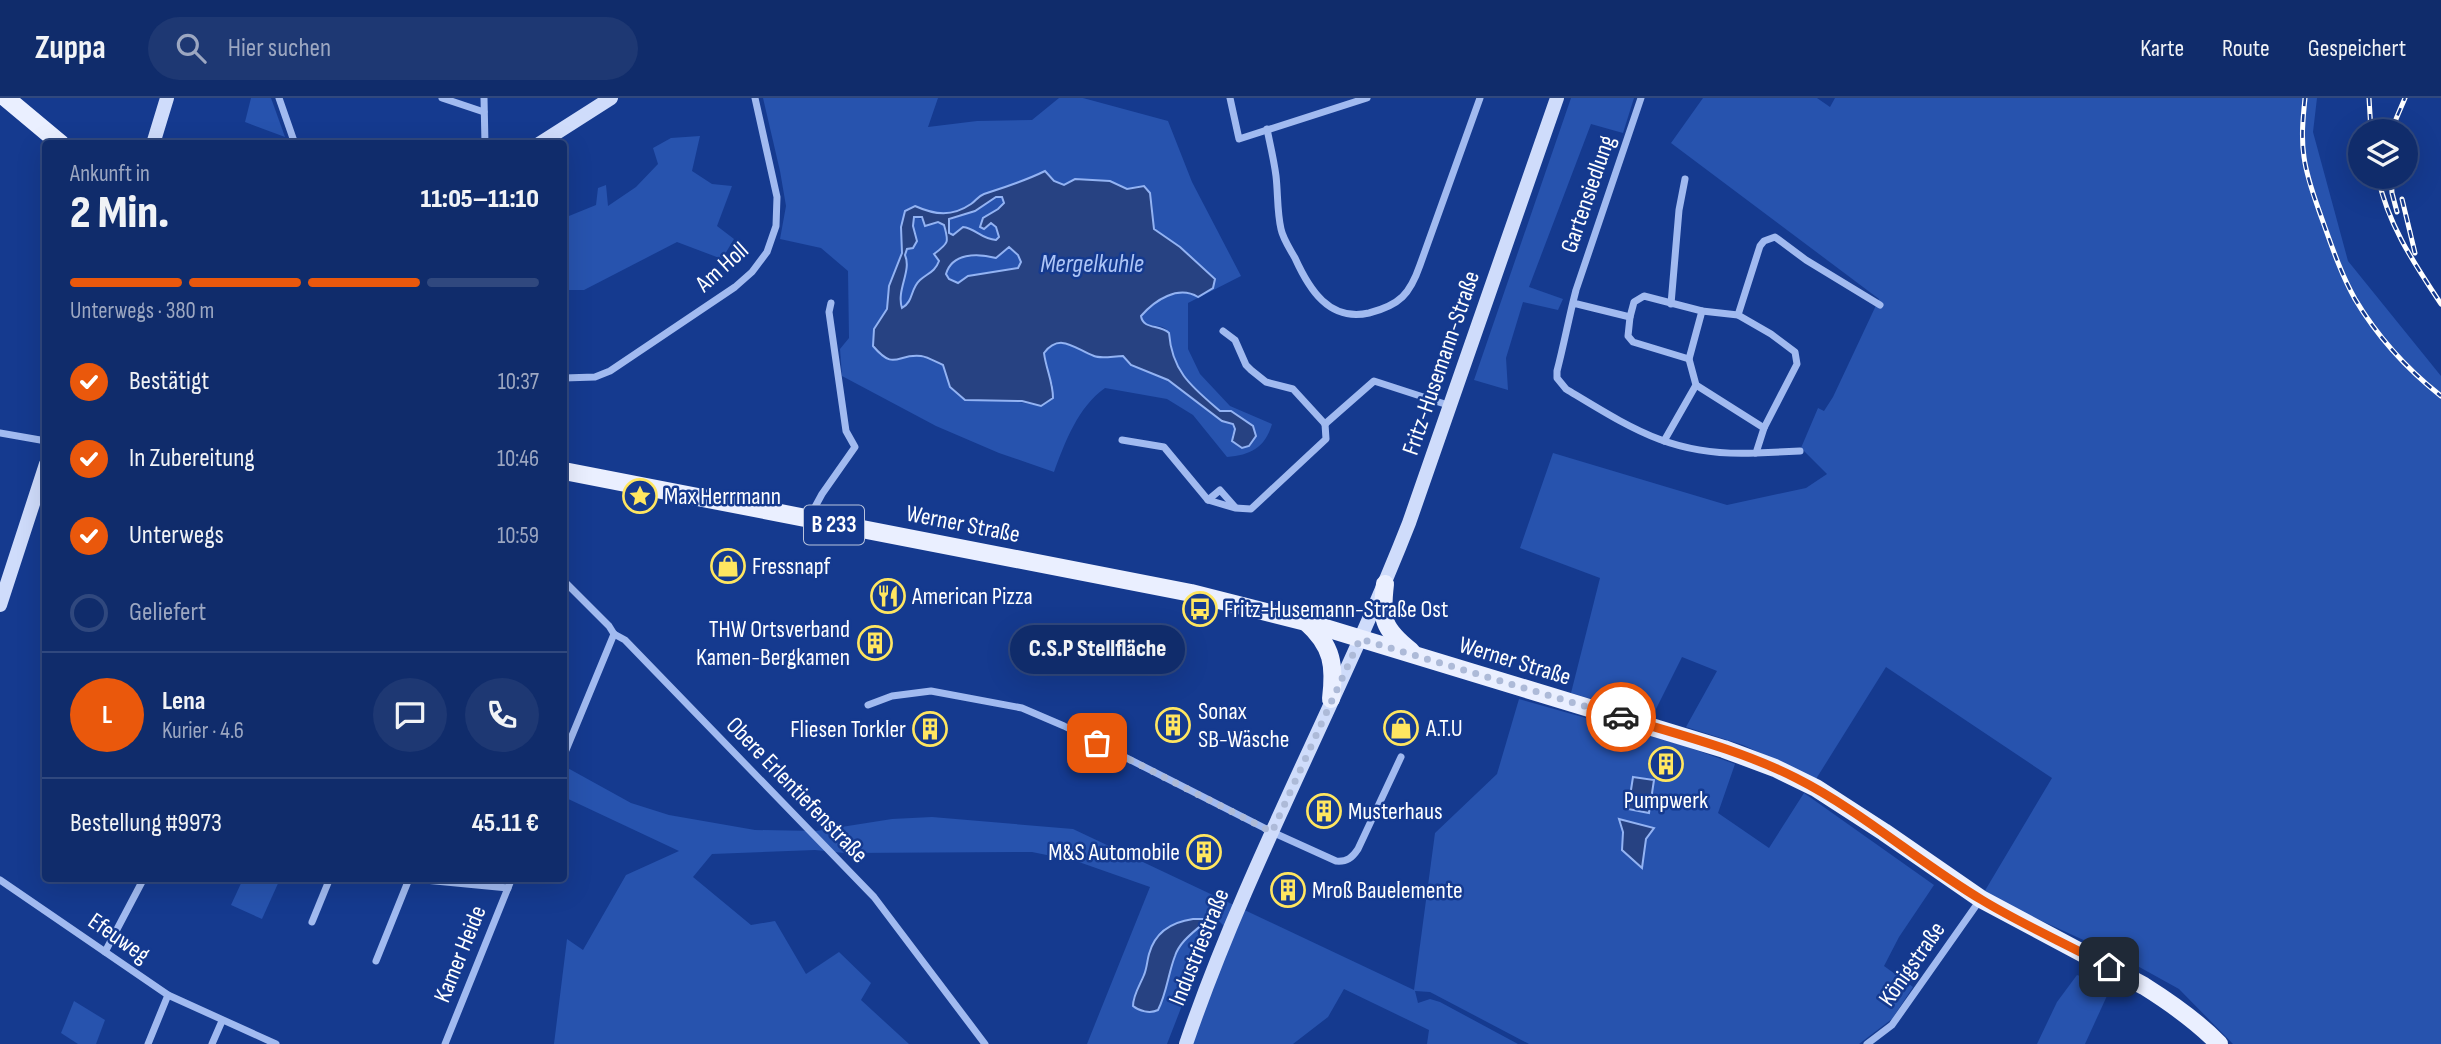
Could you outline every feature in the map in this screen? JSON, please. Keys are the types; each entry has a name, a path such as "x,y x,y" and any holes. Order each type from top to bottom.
{"main road":[{"path":"6,98 56,140"},
{"name":"Werner Straße","path":"567,472 1191,593 1306,622 1724,749 1775,768 1827,795 1981,900 2144,986 2190,1017 2219,1044"},
{"path":"1385,584 1382,613 1384,623 1398,641 1419,657"},
{"path":"1306,622 1319,634 1331,658 1334,676 1331,699"}],"street":[{"path":"154,140 167,98"},
{"path":"279,98 294,140"},
{"path":"442,98 484,112"},
{"path":"484,98 485,140"},
{"path":"545,140 611,98"},
{"name":"Am Holl","path":"567,378 595,377 610,371 735,287 761,261 774,234 778,212 774,180 755,98"},
{"path":"1230,98 1239,139 1367,98"},
{"path":"1267,129 1276,174 1281,231 1306,282 1323,303 1333,309 1361,314 1384,309 1399,301 1409,290 1480,98"},
{"name":"Fritz-Husemann-Straße","path":"1360,639 1385,584 1451,406 1557,98"},
{"name":"Gartensiedlung","path":"1642,98 1573,303 1557,371 1560,384 1629,427 1702,452 1800,451"},
{"path":"1671,304 1679,210 1685,179"},
{"path":"1738,315 1760,246 1764,241 1775,237 1880,305"},
{"path":"1689,359 1633,342 1628,336 1634,302 1640,297 1702,311 1738,315 1771,334 1797,356 1797,364 1764,428 1756,453"},
{"path":"808,520 822,494 855,447 846,431 829,312 831,303"},
{"path":"1573,303 1630,317"},
{"path":"1702,311 1689,359 1696,385 1764,428"},
{"path":"1122,440 1164,447 1208,500 1235,508 1251,509 1326,439 1325,424 1293,389 1266,382 1251,370 1235,341 1223,331"},
{"path":"1325,424 1374,381 1451,406"},
{"path":"1664,441 1696,385"},
{"path":"0,433 42,440"},
{"path":"1208,500 1220,490 1235,508"},
{"path":"0,606 41,494"},
{"name":"Obere Erlentiefenstraße","path":"567,584 614,634 625,640 874,897 985,1044"},
{"path":"567,748 614,634"},
{"name":"Industriestraße","path":"1186,1044 1222,948 1360,639"},
{"path":"868,705 892,696 931,691 1022,708 1064,726 1272,832 1343,862 1352,858 1401,757"},
{"name":"Efeuweg","path":"0,880 168,995 276,1044"},
{"path":"105,952 142,882"},
{"path":"312,922 328,882"},
{"path":"376,961 405,882"},
{"path":"440,882 508,888"},
{"name":"Kamer Heide","path":"445,1044 510,882"},
{"name":"Königstraße","path":"1867,1044 1892,1025 1981,900"},
{"path":"148,1044 168,995"},
{"path":"212,1044 222,1021"}],"shaded area":[{"path":"251,98 271,98 285,137 245,122"},
{"path":"763,98 938,98 928,127 977,121 1032,120 1059,98 1083,98 1168,121 1192,182 1241,276 1188,303 1188,349 1200,374 1230,406 1272,424 1269,432 1256,449 1227,457 1193,415 1167,399 1105,388 1080,415 1054,472 999,453 936,426 842,376 840,349 849,338 848,271 821,248 780,239 786,206","holes":["1045,172 1054,181 1064,185 1110,181 1127,189 1144,186 1152,203 1154,229 1180,247 1209,273 1156,303 1141,316 1142,321 1167,330 1179,372 1195,391 1256,436 1232,436 1235,429 1233,424 1222,421 1168,380 1131,365 1123,356 1097,357 1062,343 1050,347 1044,353 1046,372 1053,385 1041,406 1007,400 965,400 950,387 944,365 919,356 881,356 873,346 874,329 887,309 889,286 902,253 901,227 905,211 915,206 930,212 950,214 972,204 980,195 1008,188"]},
{"path":"1571,98 1634,98 1623,133 1591,124 1529,287 1563,299 1558,310 1523,302 1506,358 1508,390 1474,380"},
{"path":"1703,98 1817,98 1830,107 1835,98 2317,98 2313,132 2348,261 2441,376 2441,1044 2233,1044 2179,989 2123,958 1983,894 2052,778 1886,667 1816,779 1743,745 1686,727 1717,671 1682,657 1652,717 1571,693 1600,578 1520,548 1553,453 1727,505 1806,488 1827,474 1801,448 1818,408 1824,411 1833,397 1879,299 1671,143"},
{"path":"700,136 692,171 712,184 732,186 717,226 734,239 722,259 677,242 584,290 567,290 567,217 596,205 598,188 606,185 608,206 636,187 658,164 653,148 671,138"},
{"path":"996,197 1003,197 1004,203 992,212 991,223 996,227 999,237 990,239 963,227 953,235 949,233 949,220 975,211"},
{"path":"914,217 944,225 948,240 937,268 918,281 910,303 902,308 905,255 907,249 917,241 913,226"},
{"path":"1009,247 1021,262 1018,268 958,283 949,279 946,274 957,260"},
{"path":"1519,699 1685,746 1735,764 1718,813 1769,848 1804,793 1934,885 1899,937 1884,966 1913,987 1892,1019 1859,1044 1529,1044 1430,992 1415,991 1418,1003 1430,999 1440,1002 1518,1044 1427,1044 1429,1030 1344,989 1328,1017 1293,1044 1183,1044 1226,928 1216,918 1167,1044 1087,1044 1150,887 1076,861 1032,852 844,853 815,850 712,854 693,877 751,925 775,921 806,974 839,952 871,983 861,1000 909,1044 554,1044 567,939 583,950 626,875 679,851 567,798 567,768 631,803 669,815 755,830 816,831 892,819 932,817 1073,829 1414,990 1435,833 1497,774"},
{"path":"242,882 279,882 262,919 231,905"},
{"path":"2077,975 2111,987 2085,1044 2037,1044 2057,1002"},
{"path":"74,1001 105,1020 96,1044 78,1044 61,1033"}],"water":[{"name":"Mergelkuhle","path":"1045,171 1054,181 1064,185 1075,179 1110,181 1127,189 1144,186 1150,193 1154,229 1180,247 1215,279 1213,288 1198,297 1183,293 1167,296 1141,316 1148,325 1169,333 1179,368 1201,394 1220,411 1231,411 1253,426 1256,436 1249,446 1242,448 1232,441 1235,429 1233,424 1222,421 1168,380 1131,365 1123,356 1097,357 1062,343 1050,347 1044,353 1053,398 1041,406 1022,401 965,400 950,387 943,365 921,356 892,360 880,354 873,346 874,329 887,309 889,286 902,253 901,227 905,211 915,206 936,213 957,211 982,195","holes":["996,197 1002,197 1004,203 983,218 980,227 984,229 991,223 996,227 999,237 996,240 963,227 953,235 949,233 949,219 975,211","914,217 922,217 925,226 938,222 944,225 947,239 934,254 939,261 935,268 920,280 902,308 901,294 907,268 905,255 907,249 913,248 917,241 913,226","1009,247 1021,262 1018,268 968,276 958,283 949,279 946,274 959,258 981,255 996,258"]},
{"path":"1633,777 1654,780 1649,813 1628,809"},
{"path":"1619,819 1654,828 1646,839 1642,868 1622,850 1623,832"},
{"path":"1193,919 1204,919 1205,922 1177,951 1158,1010 1148,1012 1135,1008 1134,998 1155,940 1165,929"}],"railway":[{"path":"2305,98 2303,142 2307,173 2345,280 2383,339 2405,364 2441,396"},
{"path":"2369,98 2370,119"},
{"path":"2396,119 2405,98"},
{"path":"2381,189 2395,227 2441,304"},
{"path":"2392,189 2397,212"},
{"path":"2402,199 2415,253"}],"way so far":[{"path":"1097,743 1272,832 1360,639 1621,717"}],"place":[{"name":"Max Herrmann","path":"640,496"},
{"name":"Fressnapf","path":"728,566"},
{"name":"American Pizza","path":"888,596"},
{"name":"Fritz-Husemann-Straße Ost","path":"1200,609"},
{"name":"THW Ortsverband Kamen-Bergkamen","path":"875,643"},
{"name":"Sonax SB-Wäsche","path":"1173,725"},
{"name":"A.T.U","path":"1401,728"},
{"name":"Fliesen Torkler","path":"930,729"},
{"name":"C.S.P Stellfläche","path":"1097,743"},
{"name":"Pumpwerk","path":"1666,764"},
{"name":"Musterhaus","path":"1324,811"},
{"name":"M&S Automobile","path":"1204,852"},
{"name":"Mroß Bauelemente","path":"1288,890"}],"route":[{"path":"1621,717 1724,749 1775,768 1816,788 1981,900 2109,967"}]}
